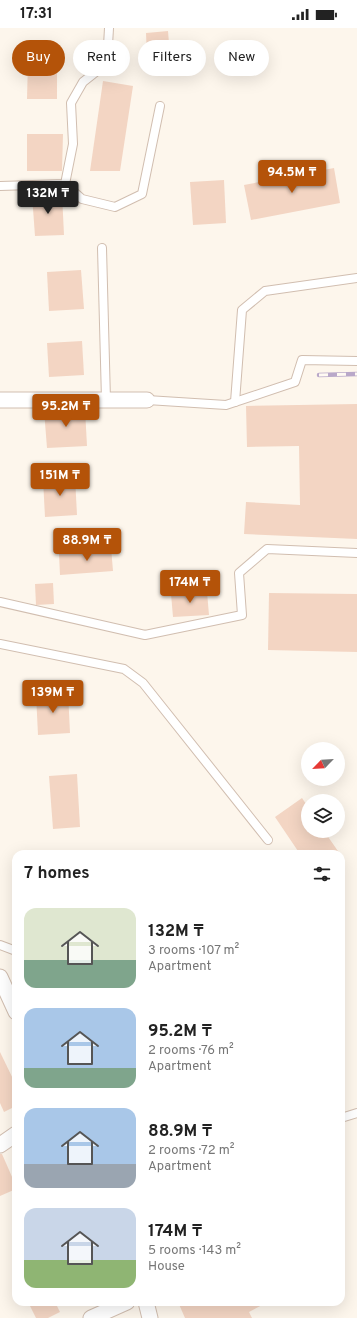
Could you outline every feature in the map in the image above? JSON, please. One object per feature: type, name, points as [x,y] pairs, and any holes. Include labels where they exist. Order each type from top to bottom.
[{"type":"street","points":[[0,400],[147,400]]},
{"type":"street","points":[[0,977],[12,1003]]},
{"type":"street","points":[[0,1145],[12,1137]]},
{"type":"street","points":[[91,1318],[118,1306]]},
{"type":"street","points":[[147,1306],[150,1318]]},
{"type":"lane","points":[[65,184],[74,144],[71,103],[83,82],[107,63],[109,28]]},
{"type":"lane","points":[[0,186],[65,184],[82,199],[115,207],[142,194],[160,106]]},
{"type":"lane","points":[[102,248],[106,400]]},
{"type":"lane","points":[[235,402],[242,310],[265,291],[357,278]]},
{"type":"lane","points":[[147,400],[226,404],[295,382],[302,360],[357,361]]},
{"type":"lane","points":[[0,602],[145,636],[242,615],[239,573],[267,549],[357,553]]},
{"type":"lane","points":[[0,644],[124,669],[143,683],[268,840]]},
{"type":"lane","points":[[0,945],[12,950]]},
{"type":"lane","points":[[345,1117],[357,1113]]},
{"type":"building","points":[[168,31],[169,40],[146,40],[146,33]]},
{"type":"building","points":[[28,76],[57,76],[57,99],[27,99]]},
{"type":"building","points":[[103,81],[133,86],[120,171],[90,171]]},
{"type":"building","points":[[27,134],[63,134],[62,171],[27,171]]},
{"type":"building","points":[[334,168],[340,203],[251,220],[244,185]]},
{"type":"building","points":[[224,180],[226,223],[193,225],[190,182]]},
{"type":"building","points":[[62,194],[64,235],[35,236],[32,195]]},
{"type":"building","points":[[81,270],[84,309],[49,311],[47,272]]},
{"type":"building","points":[[82,341],[84,375],[49,377],[47,343]]},
{"type":"building","points":[[357,404],[357,539],[244,534],[246,502],[300,505],[299,446],[247,447],[246,406]]},
{"type":"building","points":[[85,409],[87,446],[47,448],[44,410]]},
{"type":"building","points":[[75,477],[77,515],[45,517],[43,479]]},
{"type":"building","points":[[111,547],[113,571],[60,575],[59,554],[90,552],[89,548]]},
{"type":"building","points":[[53,583],[54,604],[36,605],[35,584]]},
{"type":"building","points":[[207,592],[209,615],[173,617],[171,594]]},
{"type":"building","points":[[269,593],[357,594],[357,652],[268,650]]},
{"type":"building","points":[[68,692],[70,733],[38,735],[36,694]]},
{"type":"building","points":[[77,774],[80,827],[53,829],[49,776]]},
{"type":"building","points":[[301,799],[301,838],[329,838],[337,850],[297,850],[275,817]]},
{"type":"building","points":[[0,1052],[12,1077],[12,1108],[4,1112],[0,1103]]},
{"type":"building","points":[[0,1154],[2,1154],[12,1177],[12,1191],[0,1196]]},
{"type":"building","points":[[30,1306],[57,1306],[60,1312],[48,1318],[36,1318]]},
{"type":"building","points":[[180,1306],[260,1306],[249,1312],[252,1318],[185,1318]]},
{"type":"railway","points":[[319,375],[357,374]]}]
